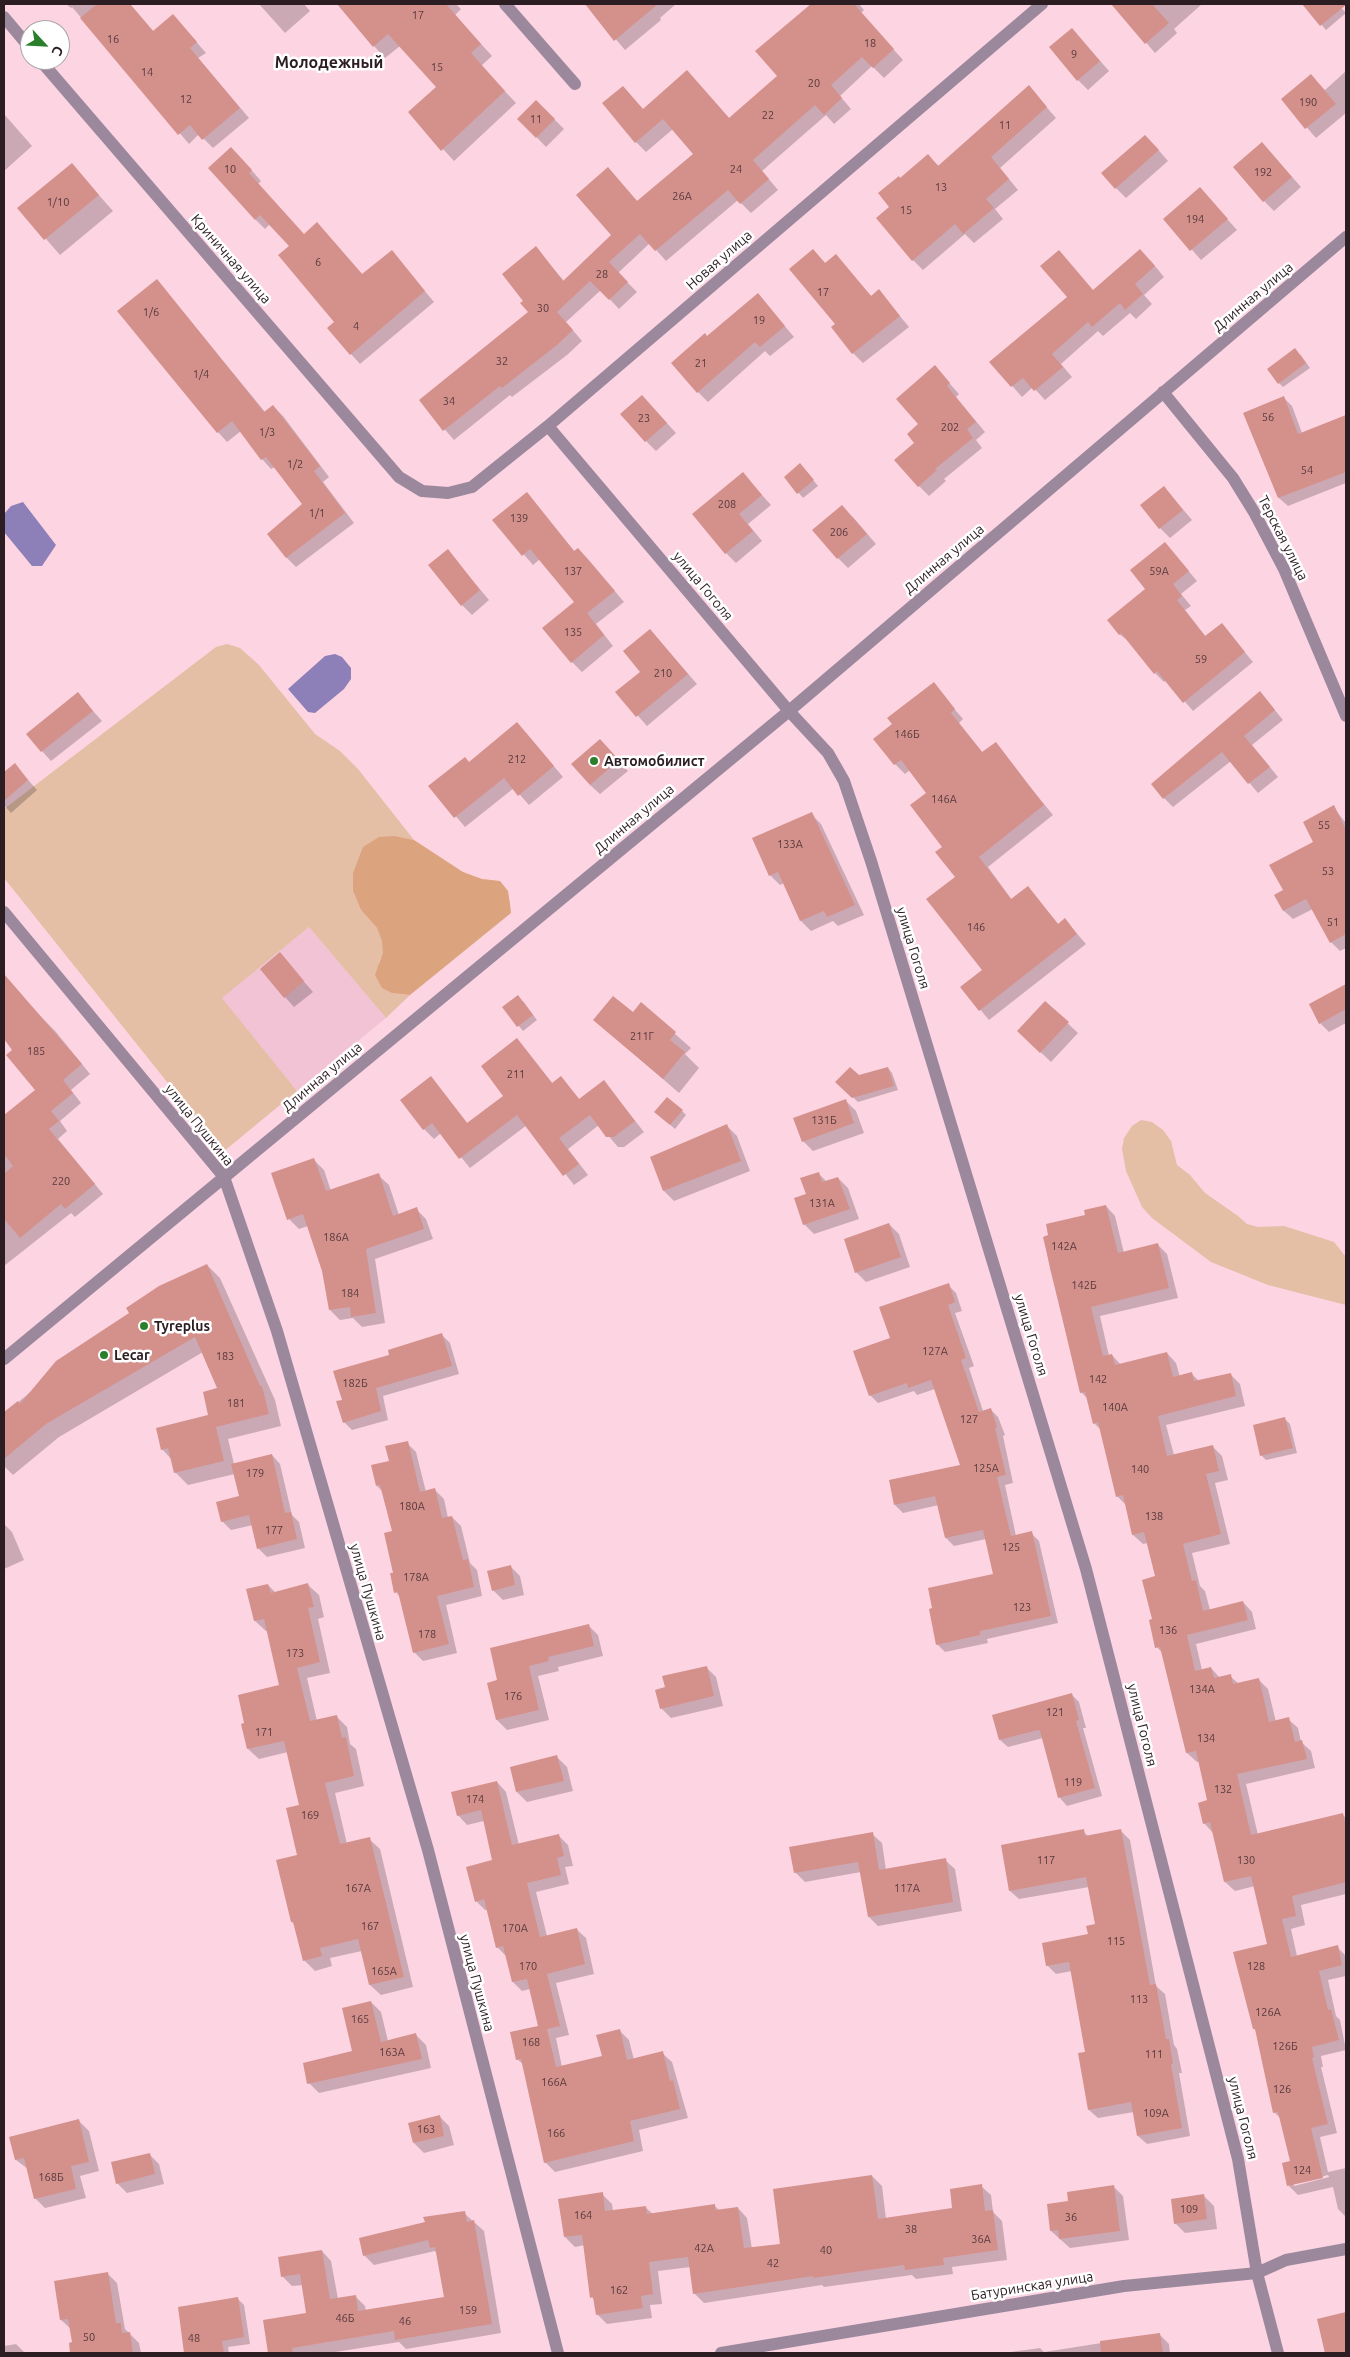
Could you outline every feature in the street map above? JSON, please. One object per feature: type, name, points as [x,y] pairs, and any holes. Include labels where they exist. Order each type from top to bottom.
[{"type":"street","points":[[505,4],[575,84]]},
{"type":"street","name":"Новая улица","points":[[399,477],[422,491],[448,493],[472,487],[548,426],[1042,4]]},
{"type":"street","points":[[4,18],[20,36]]},
{"type":"street","name":"Криничная улица","points":[[49,70],[399,477]]},
{"type":"street","name":"Длинная улица","points":[[4,1360],[790,711],[1346,237]]},
{"type":"street","name":"Терская улица","points":[[1163,392],[1233,478],[1254,512],[1284,569],[1346,716]]},
{"type":"street","name":"улица Гоголя","points":[[548,426],[790,711],[828,753],[847,790],[877,880],[1086,1568],[1238,2160],[1257,2273],[1278,2353]]},
{"type":"street","name":"улица Пушкина","points":[[4,912],[224,1177],[276,1331],[428,1850],[558,2353]]},
{"type":"street","name":"Батуринская улица","points":[[721,2353],[1124,2286],[1257,2273],[1286,2260],[1346,2249]]},
{"type":"shaded area","points":[[23,502],[56,545],[42,566],[32,566],[4,532],[4,514],[11,506]]},
{"type":"shaded area","points":[[227,644],[240,648],[259,665],[315,734],[340,751],[358,769],[414,840],[395,836],[353,891],[361,910],[377,928],[383,941],[383,952],[379,962],[392,993],[410,995],[386,1018],[309,927],[222,998],[297,1091],[223,1152],[4,878],[4,809],[216,647]]},
{"type":"shaded area","points":[[335,654],[342,657],[351,668],[351,679],[344,689],[315,713],[308,712],[288,689],[325,656]]},
{"type":"shaded area","points":[[395,836],[414,840],[463,872],[482,879],[500,881],[508,891],[511,913],[410,995],[392,993],[382,988],[375,975],[383,952],[382,941],[377,928],[361,910],[353,891],[353,873],[363,847],[379,837]]},
{"type":"shaded area","points":[[309,927],[386,1018],[297,1091],[221,998]]},
{"type":"shaded area","points":[[1141,1120],[1152,1122],[1163,1130],[1171,1141],[1177,1165],[1190,1175],[1205,1193],[1247,1224],[1258,1227],[1284,1226],[1334,1242],[1346,1257],[1346,1305],[1268,1285],[1211,1262],[1152,1218],[1142,1207],[1126,1171],[1122,1149],[1124,1138],[1132,1126]]},
{"type":"building","points":[[97,4],[130,4],[153,31],[173,14],[197,42],[190,48],[240,108],[202,140],[190,125],[178,135],[80,18]]},
{"type":"building","points":[[337,4],[446,4],[481,44],[471,53],[505,91],[441,151],[408,112],[436,87],[388,34],[373,47]]},
{"type":"building","points":[[585,4],[658,4],[614,41]]},
{"type":"building","points":[[811,4],[854,4],[894,49],[873,68],[862,57],[831,85],[842,98],[824,115],[815,105],[753,160],[769,179],[740,204],[728,190],[655,251],[640,234],[609,262],[628,282],[609,300],[590,281],[557,312],[573,330],[502,388],[500,386],[443,431],[419,400],[528,312],[520,303],[523,301],[502,274],[536,246],[563,281],[611,235],[576,195],[608,167],[637,201],[693,154],[663,119],[635,143],[602,103],[623,86],[643,109],[687,70],[729,118],[777,76],[755,51]]},
{"type":"building","points":[[1111,4],[1152,4],[1169,23],[1145,44]]},
{"type":"building","points":[[1302,4],[1346,4],[1346,5],[1320,26]]},
{"type":"building","points":[[1072,28],[1100,61],[1077,81],[1049,47]]},
{"type":"building","points":[[1311,74],[1336,104],[1305,129],[1281,99]]},
{"type":"building","points":[[1029,85],[1047,107],[991,157],[1009,179],[986,199],[994,208],[963,234],[955,224],[912,261],[876,218],[889,207],[878,193],[899,176],[900,178],[928,154],[938,166]]},
{"type":"building","points":[[536,100],[555,119],[536,138],[517,119]]},
{"type":"building","points":[[1145,135],[1159,150],[1115,189],[1101,173]]},
{"type":"building","points":[[1262,142],[1292,177],[1263,202],[1233,167]]},
{"type":"building","points":[[231,147],[252,170],[249,173],[304,234],[317,222],[362,274],[392,250],[425,291],[350,355],[327,328],[334,322],[278,255],[289,246],[260,215],[255,220],[208,168]]},
{"type":"building","points":[[72,163],[99,195],[44,240],[17,208]]},
{"type":"building","points":[[1200,187],[1228,219],[1190,251],[1163,219]]},
{"type":"building","points":[[813,249],[825,263],[836,254],[871,296],[879,289],[900,316],[852,354],[831,327],[835,324],[789,269]]},
{"type":"building","points":[[1140,249],[1155,266],[1135,284],[1143,294],[1125,310],[1120,303],[1092,327],[1088,322],[1052,354],[1063,367],[1034,391],[1023,378],[1011,387],[989,362],[1067,297],[1040,266],[1059,250],[1093,290]]},
{"type":"building","points":[[157,279],[264,412],[273,405],[320,466],[314,471],[345,513],[286,558],[267,534],[302,504],[266,457],[261,460],[232,421],[217,433],[117,311]]},
{"type":"building","points":[[758,293],[785,326],[760,347],[755,342],[697,393],[671,363],[705,333],[707,336]]},
{"type":"building","points":[[1295,348],[1306,363],[1278,384],[1267,369]]},
{"type":"building","points":[[935,365],[950,383],[947,386],[976,422],[967,429],[973,438],[935,469],[937,470],[918,487],[894,460],[914,443],[907,434],[918,424],[896,399]]},
{"type":"building","points":[[642,395],[667,423],[645,442],[620,414]]},
{"type":"building","points":[[1284,396],[1298,434],[1346,415],[1346,472],[1278,498],[1243,413]]},
{"type":"building","points":[[800,463],[814,480],[797,494],[784,477]]},
{"type":"building","points":[[743,472],[762,495],[739,514],[753,531],[725,554],[692,514]]},
{"type":"building","points":[[1164,486],[1183,510],[1159,529],[1140,505]]},
{"type":"building","points":[[527,492],[574,551],[578,548],[615,591],[587,613],[604,635],[571,663],[542,628],[574,602],[530,549],[522,556],[492,520]]},
{"type":"building","points":[[842,505],[867,534],[837,559],[812,530]]},
{"type":"building","points":[[1165,542],[1189,571],[1173,584],[1182,596],[1177,600],[1205,636],[1222,623],[1245,652],[1183,703],[1157,671],[1154,674],[1121,633],[1119,635],[1107,620],[1145,589],[1130,570]]},
{"type":"building","points":[[448,549],[480,590],[461,606],[428,565]]},
{"type":"building","points":[[650,629],[688,674],[636,717],[615,692],[640,672],[623,651]]},
{"type":"building","points":[[934,682],[955,709],[951,713],[982,752],[996,742],[1044,805],[979,857],[1011,899],[1028,886],[1058,924],[1065,918],[1077,934],[979,1011],[960,987],[982,970],[926,899],[955,877],[935,852],[942,847],[910,805],[926,793],[901,760],[894,765],[873,739],[892,724],[887,718]]},
{"type":"building","points":[[1260,691],[1275,710],[1244,736],[1270,767],[1248,784],[1222,752],[1163,799],[1151,784]]},
{"type":"building","points":[[78,692],[93,711],[41,752],[26,734]]},
{"type":"building","points":[[517,722],[554,766],[518,796],[504,778],[454,818],[428,786],[465,757],[469,762]]},
{"type":"building","points":[[600,739],[619,760],[590,785],[571,764]]},
{"type":"building","points":[[15,763],[28,780],[4,801],[4,772]]},
{"type":"building","points":[[1334,805],[1346,830],[1346,934],[1330,943],[1306,899],[1283,911],[1274,895],[1283,890],[1269,865],[1313,842],[1303,822]]},
{"type":"building","points":[[812,812],[855,905],[827,917],[824,911],[800,921],[778,872],[769,876],[752,838]]},
{"type":"building","points":[[280,952],[304,981],[284,998],[260,969]]},
{"type":"building","points":[[4,974],[82,1064],[63,1080],[73,1093],[51,1111],[59,1121],[49,1129],[95,1184],[65,1209],[61,1204],[20,1238],[4,1219],[4,1174],[13,1166],[4,1154],[4,1115],[35,1090],[6,1055],[12,1050],[4,1039]]},
{"type":"building","points":[[1346,984],[1346,1009],[1319,1024],[1309,1004]]},
{"type":"building","points":[[518,995],[533,1015],[517,1027],[502,1007]]},
{"type":"building","points":[[613,996],[633,1012],[641,1002],[676,1032],[670,1040],[685,1052],[663,1079],[593,1020]]},
{"type":"building","points":[[1045,1001],[1069,1022],[1040,1053],[1017,1031]]},
{"type":"building","points":[[517,1038],[552,1083],[561,1076],[579,1099],[604,1080],[635,1121],[614,1137],[606,1137],[590,1115],[559,1138],[579,1164],[563,1176],[517,1115],[459,1159],[432,1123],[423,1130],[400,1100],[431,1076],[467,1123],[503,1096],[481,1066]]},
{"type":"building","points":[[850,1067],[859,1075],[888,1067],[894,1086],[852,1098],[835,1082]]},
{"type":"building","points":[[667,1097],[683,1110],[670,1125],[654,1112]]},
{"type":"building","points":[[846,1099],[854,1123],[802,1142],[793,1118]]},
{"type":"building","points":[[727,1124],[741,1161],[663,1191],[650,1157]]},
{"type":"building","points":[[314,1158],[326,1191],[379,1173],[393,1216],[417,1207],[424,1229],[366,1249],[376,1313],[351,1317],[350,1307],[329,1310],[322,1271],[303,1214],[287,1220],[271,1173]]},
{"type":"building","points":[[819,1172],[822,1182],[838,1177],[850,1209],[803,1225],[794,1198],[806,1194],[800,1178]]},
{"type":"building","points":[[1106,1205],[1118,1253],[1158,1243],[1169,1288],[1091,1307],[1103,1356],[1112,1354],[1115,1365],[1167,1352],[1173,1377],[1192,1372],[1194,1381],[1231,1373],[1236,1396],[1158,1416],[1167,1456],[1213,1445],[1219,1471],[1206,1474],[1221,1534],[1183,1544],[1192,1581],[1196,1580],[1203,1611],[1243,1601],[1248,1620],[1187,1635],[1195,1671],[1211,1667],[1214,1678],[1231,1674],[1233,1684],[1259,1678],[1269,1722],[1289,1717],[1295,1742],[1302,1740],[1307,1759],[1237,1774],[1251,1835],[1343,1813],[1346,1827],[1346,1882],[1292,1896],[1296,1916],[1282,1919],[1291,1957],[1338,1945],[1342,1965],[1319,1971],[1328,2010],[1331,2009],[1339,2040],[1312,2047],[1314,2057],[1312,2058],[1328,2124],[1311,2128],[1323,2178],[1287,2186],[1282,2163],[1290,2161],[1278,2112],[1273,2113],[1255,2029],[1253,2029],[1233,1952],[1267,1944],[1251,1876],[1224,1882],[1210,1822],[1203,1824],[1198,1803],[1207,1800],[1196,1751],[1186,1753],[1160,1647],[1155,1648],[1149,1620],[1152,1619],[1142,1580],[1155,1576],[1144,1532],[1132,1535],[1123,1495],[1116,1497],[1098,1422],[1093,1424],[1085,1392],[1080,1393],[1043,1237],[1048,1235],[1046,1224],[1085,1215],[1084,1210]]},
{"type":"building","points":[[889,1223],[901,1257],[855,1273],[844,1239]]},
{"type":"building","points":[[207,1264],[260,1386],[262,1386],[269,1414],[216,1427],[224,1461],[174,1473],[168,1448],[161,1450],[156,1428],[208,1415],[203,1392],[217,1388],[195,1337],[46,1424],[4,1459],[4,1412],[18,1401],[20,1404],[56,1361],[129,1313],[126,1308],[159,1286]]},
{"type":"building","points":[[949,1283],[955,1302],[948,1305],[966,1358],[961,1360],[979,1412],[991,1408],[997,1427],[995,1428],[1006,1475],[997,1477],[1011,1536],[1032,1531],[1051,1616],[980,1631],[980,1635],[936,1645],[929,1609],[932,1608],[928,1588],[993,1574],[983,1530],[945,1538],[935,1496],[894,1505],[889,1480],[960,1465],[931,1380],[908,1388],[907,1383],[869,1396],[853,1351],[890,1338],[879,1307]]},
{"type":"building","points":[[442,1333],[452,1366],[376,1388],[381,1411],[343,1423],[336,1401],[342,1400],[333,1371],[389,1355],[388,1350]]},
{"type":"building","points":[[1285,1417],[1293,1448],[1260,1456],[1253,1425]]},
{"type":"building","points":[[408,1441],[420,1492],[435,1488],[442,1518],[452,1516],[463,1560],[468,1559],[474,1587],[437,1596],[449,1644],[413,1653],[398,1592],[394,1593],[390,1573],[393,1573],[384,1533],[392,1531],[380,1485],[376,1486],[371,1465],[389,1461],[385,1446]]},
{"type":"building","points":[[272,1454],[285,1513],[291,1512],[297,1539],[257,1549],[249,1515],[221,1522],[216,1502],[239,1496],[231,1464]]},
{"type":"building","points":[[511,1565],[515,1585],[492,1591],[487,1571]]},
{"type":"building","points":[[308,1583],[314,1607],[308,1608],[320,1662],[297,1668],[310,1721],[337,1715],[342,1738],[346,1737],[354,1776],[325,1783],[340,1844],[370,1837],[404,1977],[369,1985],[358,1939],[320,1948],[322,1956],[303,1961],[293,1922],[291,1922],[276,1860],[297,1855],[286,1808],[299,1805],[284,1741],[247,1749],[241,1724],[244,1723],[238,1695],[279,1685],[264,1619],[254,1621],[246,1589],[268,1584],[271,1593]]},
{"type":"building","points":[[589,1624],[594,1646],[548,1657],[549,1661],[529,1666],[539,1710],[496,1720],[487,1683],[497,1680],[490,1648]]},
{"type":"building","points":[[707,1666],[714,1696],[660,1709],[655,1690],[665,1687],[662,1676]]},
{"type":"building","points":[[1072,1693],[1079,1720],[1076,1721],[1095,1788],[1058,1798],[1040,1731],[999,1740],[992,1715]]},
{"type":"building","points":[[557,1755],[564,1781],[516,1792],[510,1767]]},
{"type":"building","points":[[497,1781],[512,1845],[559,1834],[564,1856],[557,1858],[561,1875],[527,1883],[540,1937],[577,1928],[585,1964],[547,1974],[560,2026],[547,2029],[556,2067],[602,2056],[596,2035],[620,2029],[627,2060],[663,2051],[670,2081],[673,2080],[680,2109],[630,2121],[634,2141],[544,2163],[521,2059],[516,2060],[510,2032],[538,2026],[527,1979],[512,1982],[503,1946],[496,1948],[484,1899],[475,1902],[466,1867],[492,1860],[481,1810],[457,1816],[451,1792]]},
{"type":"building","points":[[1084,1829],[1085,1836],[1121,1829],[1150,1985],[1156,1984],[1166,2039],[1169,2039],[1173,2064],[1171,2064],[1182,2128],[1137,2136],[1131,2102],[1088,2110],[1078,2053],[1085,2052],[1069,1962],[1046,1966],[1042,1943],[1088,1934],[1086,1926],[1095,1924],[1086,1877],[1009,1891],[1001,1845]]},
{"type":"building","points":[[873,1832],[879,1870],[946,1858],[953,1902],[868,1917],[858,1862],[794,1873],[789,1847]]},
{"type":"building","points":[[371,2001],[381,2042],[416,2033],[422,2059],[307,2084],[303,2063],[352,2051],[342,2008]]},
{"type":"building","points":[[440,2115],[444,2136],[413,2143],[408,2123]]},
{"type":"building","points":[[79,2119],[89,2162],[71,2166],[76,2189],[34,2199],[24,2158],[15,2160],[9,2137]]},
{"type":"building","points":[[150,2153],[155,2174],[116,2184],[111,2162]]},
{"type":"building","points":[[872,2175],[878,2219],[952,2208],[950,2189],[982,2184],[985,2211],[993,2210],[998,2250],[943,2258],[944,2265],[905,2270],[904,2265],[693,2294],[688,2257],[649,2262],[653,2294],[641,2296],[643,2308],[596,2315],[593,2297],[590,2298],[582,2235],[564,2237],[558,2199],[603,2192],[605,2211],[646,2206],[647,2214],[715,2204],[715,2210],[738,2207],[744,2248],[780,2244],[773,2189]]},
{"type":"building","points":[[1114,2185],[1120,2231],[1059,2239],[1058,2230],[1050,2231],[1047,2204],[1068,2201],[1067,2192]]},
{"type":"building","points":[[1204,2194],[1207,2219],[1174,2224],[1171,2199]]},
{"type":"building","points":[[465,2211],[467,2222],[474,2220],[492,2324],[395,2340],[394,2331],[292,2348],[293,2353],[268,2353],[263,2320],[306,2313],[300,2274],[281,2277],[278,2257],[322,2250],[330,2299],[356,2295],[358,2311],[444,2297],[435,2247],[430,2248],[428,2240],[363,2256],[359,2238],[425,2222],[423,2217]]},
{"type":"building","points":[[108,2272],[116,2323],[121,2323],[122,2333],[130,2332],[133,2353],[70,2353],[69,2343],[72,2342],[68,2319],[60,2320],[54,2281]]},
{"type":"building","points":[[238,2297],[244,2337],[222,2341],[224,2353],[184,2353],[178,2307]]},
{"type":"building","points":[[1346,2312],[1346,2353],[1325,2353],[1317,2319]]},
{"type":"building","points":[[1160,2333],[1163,2353],[1101,2353],[1100,2341]]},
{"type":"place","name":"Автомобилист","points":[[594,761]]},
{"type":"place","name":"Tyreplus","points":[[144,1326]]},
{"type":"place","name":"Lecar","points":[[104,1355]]},
{"type":"district","name":"Молодежный","points":[[329,63]]}]
